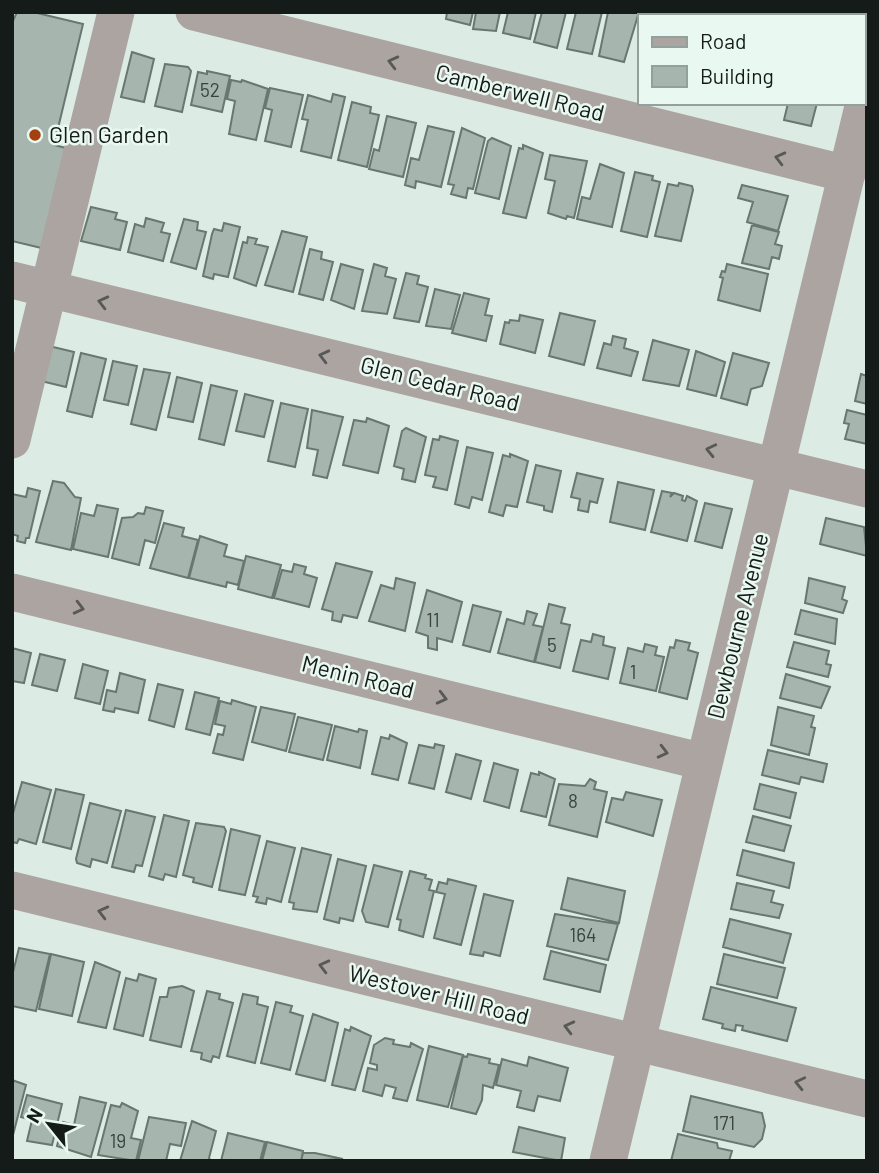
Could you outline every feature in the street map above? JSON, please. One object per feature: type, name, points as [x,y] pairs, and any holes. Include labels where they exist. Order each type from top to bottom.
[{"type":"street","points":[[12,440],[116,12]]},
{"type":"street","name":"Camberwell Road","points":[[194,12],[847,174]]},
{"type":"street","name":"Dewbourne Avenue","points":[[607,1161],[778,467],[863,105]]},
{"type":"street","name":"Glen Cedar Road","points":[[12,279],[867,489]]},
{"type":"street","name":"Menin Road","points":[[12,592],[705,762]]},
{"type":"street","name":"Westover Hill Road","points":[[12,890],[867,1099]]},
{"type":"building","name":"Glen Garden","points":[[17,12],[33,12],[83,24],[54,145],[78,151],[54,251],[12,241],[12,23]]},
{"type":"building","points":[[447,12],[473,12],[470,25],[446,19]]},
{"type":"building","points":[[476,12],[500,12],[496,31],[473,29]]},
{"type":"building","points":[[508,12],[536,12],[530,39],[503,33]]},
{"type":"building","points":[[542,12],[566,12],[557,48],[534,42]]},
{"type":"building","points":[[576,12],[602,12],[592,54],[567,49]]},
{"type":"building","points":[[608,12],[639,12],[624,62],[599,56]]},
{"type":"building","points":[[791,12],[839,12],[838,14]]},
{"type":"building","points":[[132,52],[154,59],[144,102],[121,97]]},
{"type":"building","points":[[165,64],[188,67],[191,71],[182,112],[155,106]]},
{"type":"building","points":[[207,71],[230,76],[222,112],[191,105],[198,72],[207,74]]},
{"type":"building","points":[[231,80],[242,80],[268,89],[256,140],[229,134],[235,101],[227,99]]},
{"type":"building","points":[[270,88],[303,95],[291,147],[265,141],[272,110],[265,108]]},
{"type":"building","points":[[333,94],[345,97],[331,158],[301,151],[308,120],[302,119],[308,95],[331,102]]},
{"type":"building","points":[[352,102],[371,107],[370,113],[379,115],[367,167],[338,160]]},
{"type":"building","points":[[788,105],[816,105],[811,126],[784,120]]},
{"type":"building","points":[[387,116],[416,123],[403,177],[369,169],[374,149],[379,151]]},
{"type":"building","points":[[428,126],[454,132],[441,187],[416,181],[415,188],[405,185],[411,158],[419,160]]},
{"type":"building","points":[[462,128],[485,138],[473,189],[468,188],[466,198],[451,194],[454,185],[448,184]]},
{"type":"building","points":[[492,138],[511,146],[499,199],[475,193],[488,141]]},
{"type":"building","points":[[523,145],[543,153],[526,218],[503,213],[519,148],[523,149]]},
{"type":"building","points":[[550,155],[587,161],[574,218],[567,216],[566,219],[548,213],[555,181],[545,179]]},
{"type":"building","points":[[600,164],[624,173],[612,227],[577,219],[582,197],[590,199]]},
{"type":"building","points":[[635,172],[653,176],[652,180],[660,182],[647,237],[621,231]]},
{"type":"building","points":[[679,183],[692,186],[693,190],[681,241],[655,236],[668,184],[678,186]]},
{"type":"building","points":[[742,185],[788,196],[778,231],[747,222],[753,202],[738,198]]},
{"type":"building","points":[[91,207],[117,213],[115,219],[127,222],[120,250],[81,241]]},
{"type":"building","points":[[146,218],[164,223],[161,232],[170,234],[163,261],[128,252],[135,224],[144,227]]},
{"type":"building","points":[[184,219],[198,222],[197,230],[206,232],[196,269],[171,262]]},
{"type":"building","points":[[224,223],[240,227],[228,277],[214,274],[213,279],[203,276],[212,234],[214,229],[222,231]]},
{"type":"building","points":[[752,225],[779,232],[775,244],[782,246],[779,259],[772,257],[769,269],[742,263]]},
{"type":"building","points":[[282,231],[307,237],[293,292],[265,285]]},
{"type":"building","points":[[248,237],[257,239],[255,244],[268,247],[256,286],[234,278],[243,242],[247,243]]},
{"type":"building","points":[[310,249],[322,252],[321,259],[333,262],[323,300],[299,294]]},
{"type":"building","points":[[341,264],[363,270],[354,309],[331,300]]},
{"type":"building","points":[[374,264],[387,268],[385,276],[396,279],[387,314],[362,311]]},
{"type":"building","points":[[727,264],[768,274],[760,311],[718,300],[723,278],[720,277]]},
{"type":"building","points":[[406,273],[419,276],[417,284],[428,287],[419,322],[394,318]]},
{"type":"building","points":[[435,289],[460,295],[451,329],[426,326]]},
{"type":"building","points":[[464,293],[489,299],[485,315],[492,316],[486,341],[452,333]]},
{"type":"building","points":[[560,313],[595,321],[584,365],[549,356]]},
{"type":"building","points":[[520,315],[543,320],[535,353],[500,344],[505,322],[519,321]]},
{"type":"building","points":[[613,336],[626,339],[624,348],[638,352],[631,376],[597,368],[604,343],[611,345]]},
{"type":"building","points":[[653,340],[689,350],[679,386],[643,380]]},
{"type":"building","points":[[49,346],[74,352],[66,387],[41,381]]},
{"type":"building","points":[[696,351],[725,362],[716,396],[687,389]]},
{"type":"building","points":[[81,353],[106,359],[92,417],[67,411]]},
{"type":"building","points":[[733,353],[769,363],[762,386],[751,389],[747,405],[721,398]]},
{"type":"building","points":[[113,361],[137,366],[128,405],[104,400]]},
{"type":"building","points":[[144,369],[170,373],[156,430],[131,424]]},
{"type":"building","points":[[861,374],[867,376],[867,404],[855,401]]},
{"type":"building","points":[[177,377],[202,383],[193,422],[168,417]]},
{"type":"building","points":[[211,385],[237,391],[224,445],[199,439]]},
{"type":"building","points":[[245,394],[273,401],[264,437],[236,431]]},
{"type":"building","points":[[281,403],[308,409],[295,467],[268,461]]},
{"type":"building","points":[[312,410],[343,417],[327,478],[313,475],[318,450],[307,448]]},
{"type":"building","points":[[847,410],[867,415],[867,444],[845,439],[849,424],[844,423]]},
{"type":"building","points":[[367,418],[389,426],[378,473],[343,465],[354,420],[366,422]]},
{"type":"building","points":[[406,428],[426,437],[415,482],[402,479],[404,469],[394,466],[402,431]]},
{"type":"building","points":[[440,436],[458,441],[447,490],[433,487],[436,477],[425,475],[433,439],[439,440]]},
{"type":"building","points":[[467,447],[493,453],[482,500],[472,497],[469,508],[455,504]]},
{"type":"building","points":[[510,454],[528,461],[517,507],[506,505],[503,516],[489,512],[503,455],[510,457]]},
{"type":"building","points":[[536,465],[561,471],[552,512],[544,510],[544,506],[527,502]]},
{"type":"building","points":[[577,473],[603,479],[597,503],[590,501],[588,512],[578,510],[580,499],[571,497]]},
{"type":"building","points":[[53,481],[64,483],[75,497],[81,498],[71,550],[36,542]]},
{"type":"building","points":[[618,482],[654,490],[645,530],[610,522]]},
{"type":"building","points":[[28,488],[40,491],[29,538],[26,538],[25,543],[17,541],[18,536],[12,534],[12,494],[26,497]]},
{"type":"building","points":[[662,491],[672,493],[670,497],[674,493],[683,496],[682,500],[685,501],[687,496],[697,501],[687,541],[651,532]]},
{"type":"building","points":[[705,503],[732,509],[722,548],[695,541]]},
{"type":"building","points":[[97,505],[118,509],[108,557],[73,549],[81,513],[94,516]]},
{"type":"building","points":[[146,507],[163,511],[155,543],[145,540],[139,565],[112,558],[122,518],[144,514]]},
{"type":"building","points":[[826,518],[864,527],[867,556],[820,544]]},
{"type":"building","points":[[164,523],[184,528],[182,536],[198,540],[188,578],[150,568]]},
{"type":"building","points":[[200,536],[227,545],[224,556],[244,561],[238,585],[227,582],[226,587],[189,578]]},
{"type":"building","points":[[246,556],[281,565],[272,598],[238,589]]},
{"type":"building","points":[[336,563],[372,572],[357,618],[343,615],[341,622],[332,620],[333,612],[322,609]]},
{"type":"building","points":[[294,564],[306,567],[304,574],[317,578],[309,607],[274,598],[282,570],[292,572]]},
{"type":"building","points":[[396,578],[415,583],[405,631],[369,621],[381,585],[394,589]]},
{"type":"building","points":[[809,578],[845,587],[842,599],[847,601],[843,613],[805,603]]},
{"type":"building","points":[[427,590],[462,602],[452,642],[437,638],[437,650],[428,648],[428,636],[416,632]]},
{"type":"building","points":[[549,604],[565,608],[561,623],[570,625],[560,668],[535,662]]},
{"type":"building","points":[[473,605],[501,612],[490,652],[463,645]]},
{"type":"building","points":[[801,610],[837,619],[835,644],[795,634]]},
{"type":"building","points":[[527,611],[537,614],[533,625],[543,627],[534,662],[498,653],[507,619],[524,624]]},
{"type":"building","points":[[593,634],[604,637],[603,645],[615,648],[608,679],[573,671],[581,640],[591,642]]},
{"type":"building","points":[[676,640],[690,643],[688,650],[698,653],[687,699],[659,692],[670,647],[674,648]]},
{"type":"building","points":[[794,642],[829,651],[826,664],[831,665],[828,677],[787,667]]},
{"type":"building","points":[[645,644],[657,647],[655,655],[664,657],[656,691],[620,683],[628,648],[643,652]]},
{"type":"building","points":[[12,648],[31,653],[24,683],[12,681]]},
{"type":"building","points":[[40,654],[65,660],[57,691],[32,685]]},
{"type":"building","points":[[83,664],[108,671],[100,704],[75,698]]},
{"type":"building","points":[[120,673],[145,680],[138,713],[115,708],[114,712],[103,710],[107,690],[116,692]]},
{"type":"building","points":[[786,674],[830,687],[821,708],[780,698]]},
{"type":"building","points":[[158,684],[183,690],[174,727],[149,720]]},
{"type":"building","points":[[195,692],[219,698],[210,735],[186,729]]},
{"type":"building","points":[[232,700],[256,707],[243,760],[213,753],[218,734],[223,735],[225,726],[215,724],[220,701],[231,704]]},
{"type":"building","points":[[261,707],[295,714],[286,751],[252,742]]},
{"type":"building","points":[[778,707],[814,716],[811,727],[815,728],[809,755],[771,745]]},
{"type":"building","points":[[298,717],[332,725],[323,760],[289,752]]},
{"type":"building","points":[[335,726],[358,732],[359,729],[367,731],[360,768],[327,760]]},
{"type":"building","points":[[390,735],[407,743],[398,780],[372,774],[381,737],[389,739]]},
{"type":"building","points":[[435,744],[444,746],[434,789],[409,783],[419,745],[434,748]]},
{"type":"building","points":[[768,750],[827,764],[823,782],[801,777],[799,784],[762,775]]},
{"type":"building","points":[[456,754],[481,761],[471,799],[446,792]]},
{"type":"building","points":[[494,763],[518,770],[509,808],[484,801]]},
{"type":"building","points":[[539,772],[555,779],[546,817],[521,811],[531,773],[539,775]]},
{"type":"building","points":[[590,779],[596,782],[594,789],[607,792],[597,837],[549,825],[559,784],[585,786]]},
{"type":"building","points":[[22,782],[51,790],[36,844],[19,839],[17,843],[12,842],[12,817]]},
{"type":"building","points":[[760,784],[796,793],[790,818],[754,809]]},
{"type":"building","points":[[56,789],[84,795],[71,849],[43,842]]},
{"type":"building","points":[[626,792],[662,800],[653,836],[606,822],[612,798],[623,800]]},
{"type":"building","points":[[90,803],[121,811],[107,863],[92,859],[90,867],[77,863],[76,859]]},
{"type":"building","points":[[126,810],[155,817],[142,866],[136,865],[134,872],[112,867]]},
{"type":"building","points":[[164,815],[189,821],[176,877],[165,874],[163,880],[149,876]]},
{"type":"building","points":[[753,816],[791,826],[784,851],[746,842]]},
{"type":"building","points":[[196,823],[224,827],[226,831],[212,887],[193,882],[194,878],[183,875]]},
{"type":"building","points":[[231,829],[260,836],[245,895],[219,890]]},
{"type":"building","points":[[267,841],[295,848],[281,902],[267,898],[266,904],[256,902],[258,897],[253,896]]},
{"type":"building","points":[[302,848],[331,855],[317,912],[293,909],[294,903],[289,902]]},
{"type":"building","points":[[743,850],[794,863],[789,888],[737,875]]},
{"type":"building","points":[[338,859],[366,866],[353,921],[340,918],[339,923],[324,919]]},
{"type":"building","points":[[374,865],[402,872],[388,927],[366,922],[362,911]]},
{"type":"building","points":[[410,871],[426,875],[425,878],[432,880],[429,890],[434,891],[423,937],[399,930],[401,920],[397,919]]},
{"type":"building","points":[[568,878],[625,891],[619,923],[561,909]]},
{"type":"building","points":[[448,879],[476,886],[461,945],[434,938],[445,894],[436,892],[439,882],[447,884]]},
{"type":"building","points":[[737,883],[774,891],[771,902],[783,905],[779,918],[731,909]]},
{"type":"building","points":[[484,894],[513,901],[500,956],[484,952],[483,956],[470,954]]},
{"type":"building","points":[[555,914],[618,924],[608,960],[547,946]]},
{"type":"building","points":[[730,919],[791,934],[783,963],[723,947]]},
{"type":"building","points":[[19,948],[50,954],[36,1011],[12,1006],[12,976]]},
{"type":"building","points":[[551,951],[606,965],[600,992],[544,979]]},
{"type":"building","points":[[51,954],[84,962],[72,1016],[39,1009]]},
{"type":"building","points":[[724,954],[785,968],[777,998],[717,984]]},
{"type":"building","points":[[95,962],[120,972],[106,1028],[78,1022]]},
{"type":"building","points":[[139,974],[156,979],[143,1036],[114,1029],[126,978],[137,981]]},
{"type":"building","points":[[182,986],[194,991],[181,1047],[150,1040],[160,997],[167,997],[169,988]]},
{"type":"building","points":[[711,987],[796,1008],[787,1041],[742,1030],[743,1026],[736,1025],[735,1031],[722,1028],[723,1024],[703,1019]]},
{"type":"building","points":[[207,991],[220,994],[219,999],[233,1003],[219,1058],[213,1056],[211,1062],[201,1059],[202,1053],[191,1051]]},
{"type":"building","points":[[243,994],[258,997],[257,1004],[268,1007],[255,1063],[227,1056]]},
{"type":"building","points":[[276,1002],[292,1006],[290,1012],[303,1016],[290,1070],[261,1063]]},
{"type":"building","points":[[313,1014],[338,1023],[325,1081],[296,1074]]},
{"type":"building","points":[[351,1027],[371,1036],[355,1090],[332,1085],[345,1029],[350,1031]]},
{"type":"building","points":[[385,1038],[394,1040],[393,1044],[410,1047],[411,1043],[423,1049],[407,1101],[393,1098],[396,1088],[385,1085],[382,1096],[363,1091],[368,1068],[377,1070],[377,1065],[370,1063],[374,1045]]},
{"type":"building","points":[[429,1046],[463,1055],[448,1107],[417,1100]]},
{"type":"building","points":[[468,1054],[490,1059],[489,1063],[499,1065],[493,1088],[483,1085],[482,1100],[476,1114],[451,1108],[463,1056],[467,1057]]},
{"type":"building","points":[[529,1057],[568,1068],[560,1101],[538,1096],[534,1111],[517,1107],[521,1091],[496,1085],[502,1059],[527,1066]]},
{"type":"building","points":[[12,1080],[26,1085],[13,1135],[12,1135]]},
{"type":"building","points":[[27,1095],[62,1104],[52,1145],[27,1141],[32,1120],[21,1117]]},
{"type":"building","points":[[691,1096],[762,1113],[765,1126],[762,1139],[754,1147],[683,1131]]},
{"type":"building","points":[[80,1097],[106,1103],[91,1157],[57,1146],[63,1122],[74,1125]]},
{"type":"building","points":[[122,1103],[138,1111],[131,1138],[141,1140],[136,1161],[98,1155],[111,1105],[120,1107]]},
{"type":"building","points":[[149,1117],[186,1123],[181,1146],[170,1144],[166,1161],[138,1161]]},
{"type":"building","points":[[192,1121],[216,1131],[209,1158],[211,1161],[180,1161]]},
{"type":"building","points":[[519,1127],[565,1138],[561,1161],[513,1152]]},
{"type":"building","points":[[228,1133],[265,1142],[260,1161],[221,1161]]},
{"type":"building","points":[[678,1134],[717,1143],[718,1148],[732,1151],[729,1161],[671,1161]]},
{"type":"building","points":[[267,1142],[303,1151],[301,1161],[262,1161]]},
{"type":"building","points":[[303,1153],[315,1153],[343,1159],[301,1161]]},
{"type":"place","name":"Glen Garden","points":[[35,135]]}]
